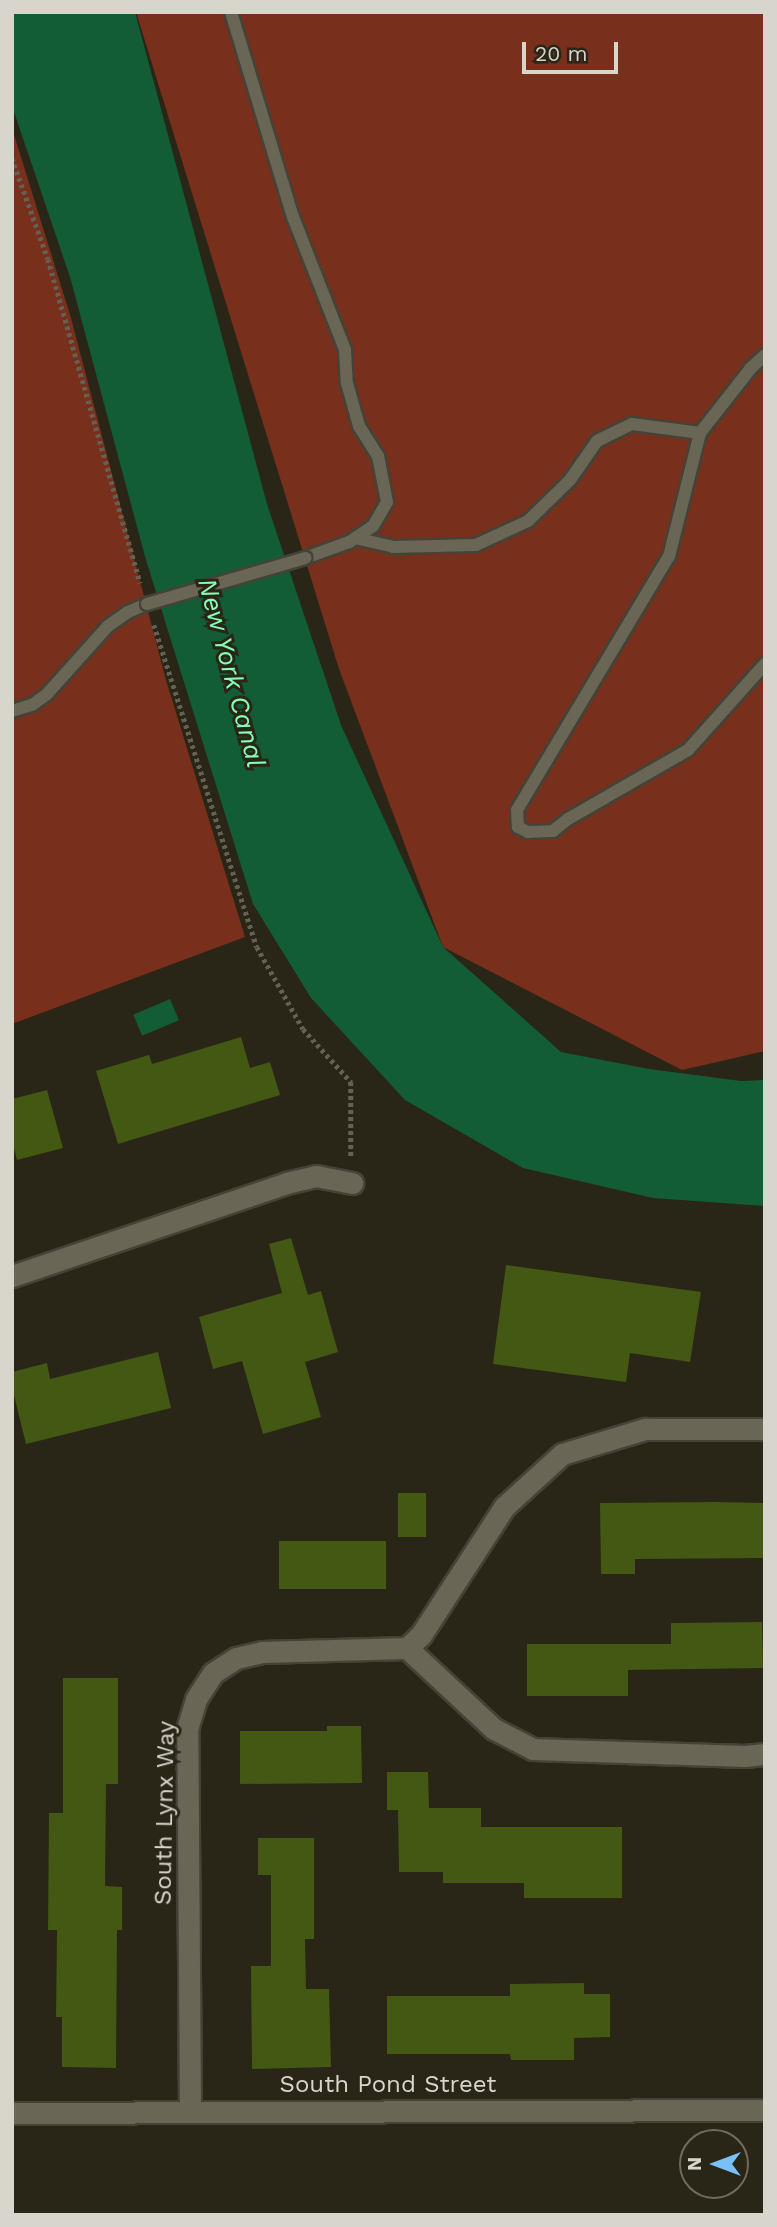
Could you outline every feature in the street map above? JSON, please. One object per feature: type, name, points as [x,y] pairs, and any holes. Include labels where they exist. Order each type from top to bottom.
[{"type":"street","points":[[12,1276],[286,1183],[316,1177],[352,1184]]},
{"type":"street","points":[[765,1429],[645,1429],[562,1454],[503,1507],[421,1635],[407,1648],[494,1730],[533,1749],[732,1756],[765,1754]]},
{"type":"street","name":"South Lynx Way","points":[[190,2112],[187,1729],[196,1699],[213,1673],[236,1658],[261,1652],[407,1648]]},
{"type":"street","name":"South Pond Street","points":[[12,2113],[765,2110]]},
{"type":"lane","points":[[12,711],[32,705],[47,695],[108,626],[146,600],[305,558],[355,538],[373,526],[387,502],[379,456],[359,426],[347,383],[345,350],[293,217],[231,12]]},
{"type":"lane","points":[[765,355],[751,368],[699,433],[669,556],[517,810],[518,827],[528,832],[554,831],[568,819],[688,750],[765,664]]},
{"type":"lane","points":[[355,538],[393,547],[476,545],[528,521],[570,480],[597,441],[632,424],[699,433]]},
{"type":"path","points":[[12,158],[48,259],[146,600]]},
{"type":"path","points":[[153,623],[257,947],[303,1028],[351,1082],[352,1184]]},
{"type":"shaded area","points":[[136,12],[765,12],[765,1051],[682,1070],[443,947],[339,669]]},
{"type":"shaded area","points":[[12,128],[71,318],[166,680],[245,937],[12,1024]]},
{"type":"water","name":"New York Canal","points":[[12,12],[135,12],[267,504],[341,725],[443,947],[561,1052],[649,1069],[741,1081],[765,1080],[765,1206],[653,1198],[523,1168],[405,1100],[311,998],[253,904],[146,560],[70,277],[12,106]]},
{"type":"water","points":[[170,999],[179,1020],[142,1036],[133,1015]]},
{"type":"building","points":[[241,1037],[250,1068],[270,1062],[280,1095],[118,1144],[96,1071],[149,1055],[152,1064]]},
{"type":"building","points":[[47,1090],[63,1148],[17,1160],[12,1141],[12,1099]]},
{"type":"building","points":[[291,1238],[308,1295],[321,1291],[338,1352],[305,1362],[321,1417],[263,1434],[242,1361],[213,1369],[199,1317],[282,1293],[269,1244]]},
{"type":"building","points":[[506,1265],[701,1292],[690,1362],[630,1353],[626,1382],[493,1364]]},
{"type":"building","points":[[158,1352],[171,1408],[26,1444],[12,1387],[12,1372],[47,1363],[50,1379]]},
{"type":"building","points":[[398,1493],[426,1493],[426,1537],[398,1537]]},
{"type":"building","points":[[600,1503],[765,1503],[765,1558],[635,1559],[635,1574],[601,1574]]},
{"type":"building","points":[[279,1541],[386,1541],[386,1589],[279,1589]]},
{"type":"building","points":[[762,1622],[763,1668],[628,1670],[628,1696],[527,1696],[527,1644],[671,1644],[671,1623]]},
{"type":"building","points":[[63,1678],[118,1678],[118,1784],[106,1784],[105,1886],[122,1887],[122,1930],[117,1930],[116,2068],[62,2067],[62,2017],[56,2017],[57,1930],[48,1930],[49,1813],[63,1813]]},
{"type":"building","points":[[327,1726],[361,1726],[362,1783],[240,1784],[240,1731],[327,1731]]},
{"type":"building","points":[[387,1772],[428,1772],[429,1808],[481,1808],[481,1827],[622,1827],[622,1898],[524,1898],[524,1883],[443,1883],[443,1872],[399,1872],[398,1810],[387,1810]]},
{"type":"building","points":[[258,1838],[314,1838],[314,1939],[305,1939],[306,1989],[329,1989],[331,2067],[252,2069],[251,1966],[271,1966],[271,1875],[258,1875]]},
{"type":"building","points":[[584,1983],[584,1994],[610,1994],[610,2037],[574,2038],[574,2060],[511,2060],[510,2054],[387,2054],[387,1996],[510,1996],[510,1984]]}]
